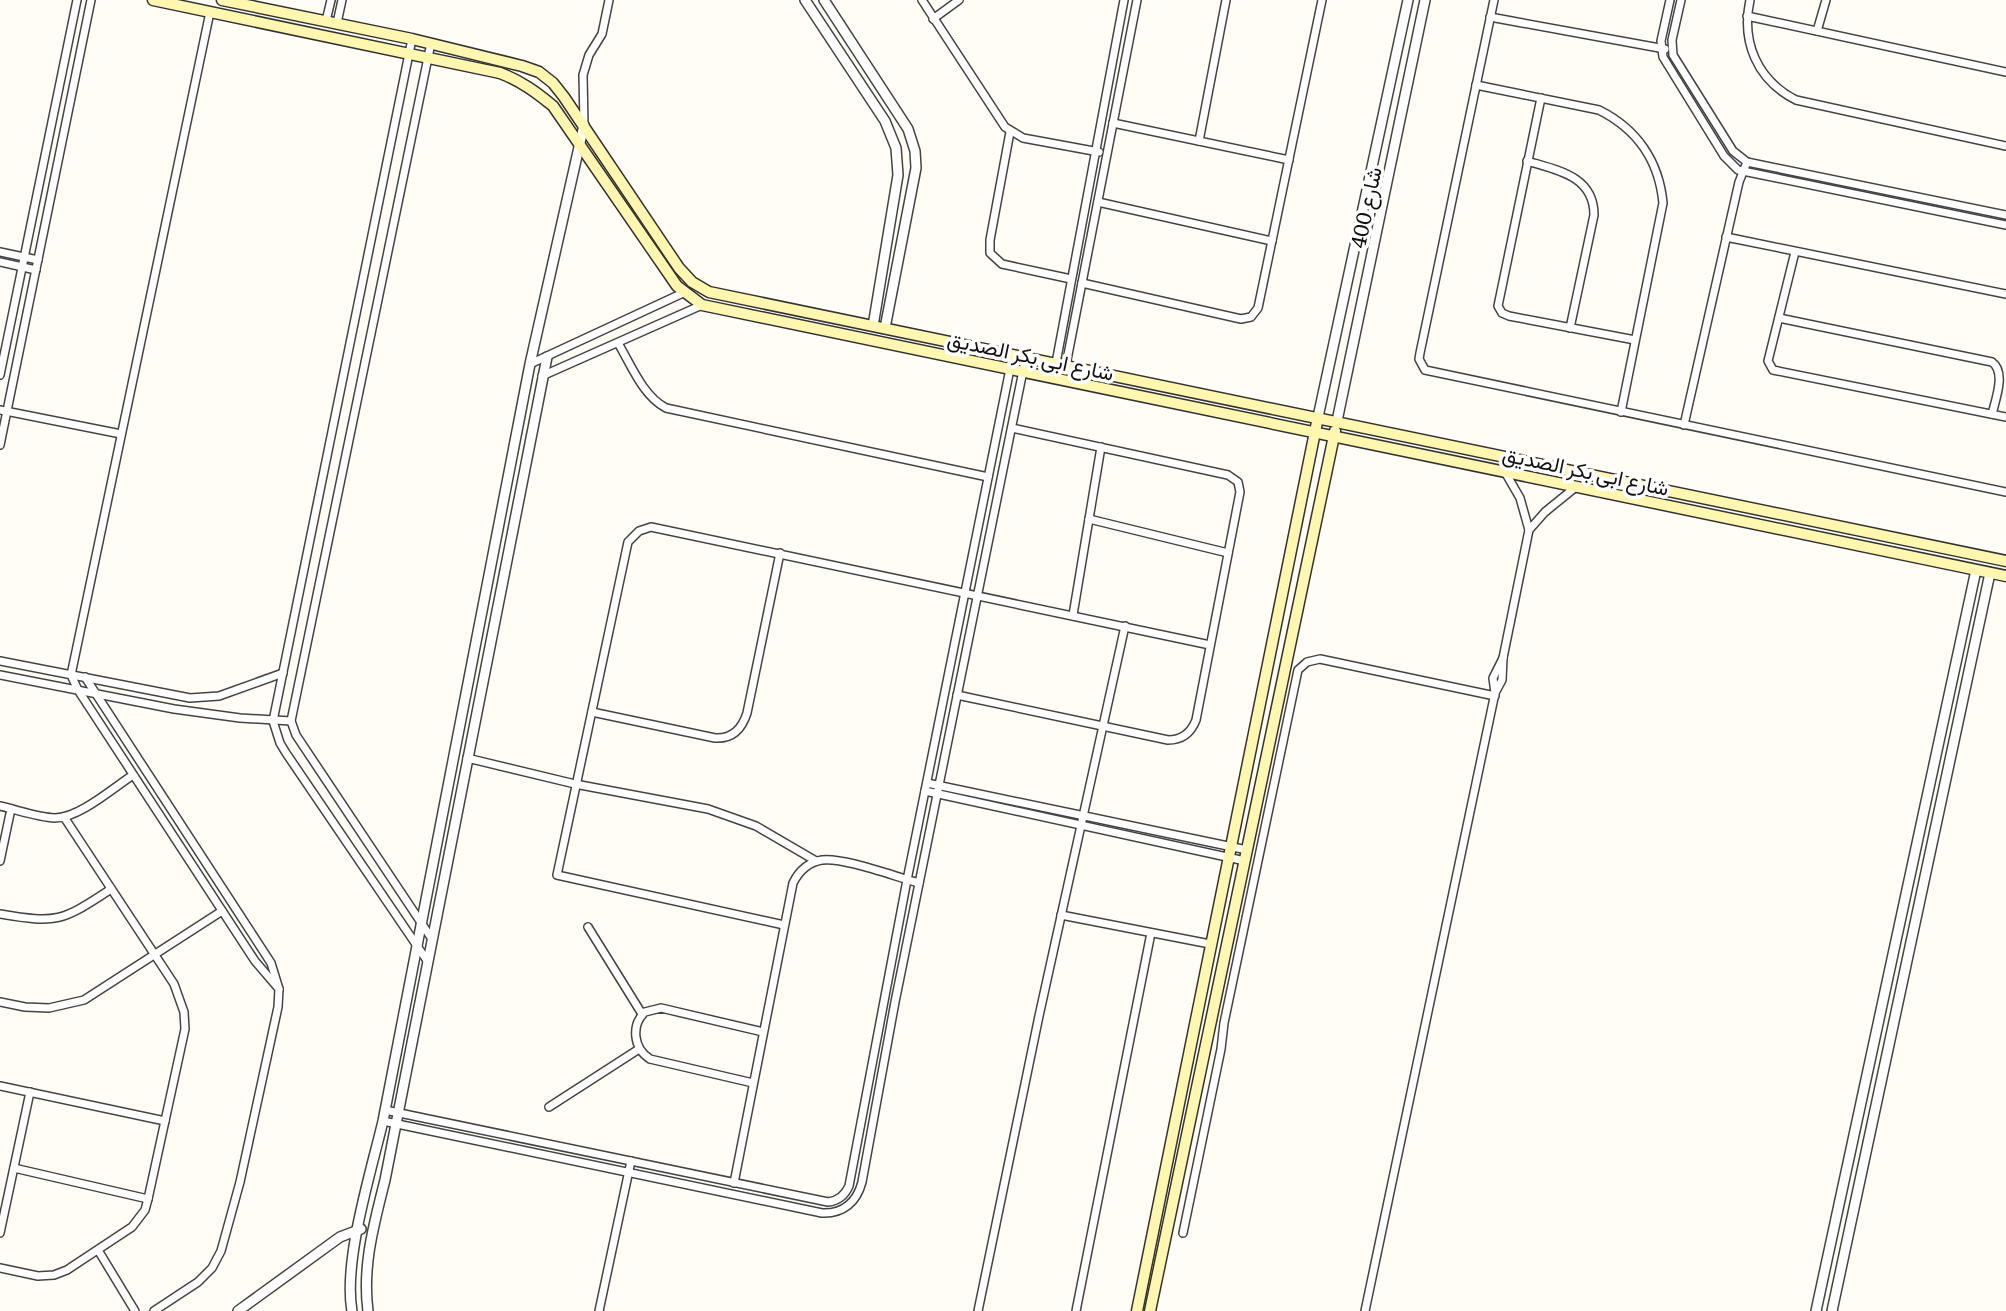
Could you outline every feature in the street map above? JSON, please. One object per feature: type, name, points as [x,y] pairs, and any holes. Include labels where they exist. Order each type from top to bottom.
[{"type":"main road","name":"شارع ابى بكر الصديق","points":[[153,0],[500,73],[533,89],[553,106],[683,293],[702,305],[2006,576]]},
{"type":"main road","name":"شارع ابى بكر الصديق","points":[[222,0],[431,43],[539,72],[553,83],[584,125],[679,268],[692,282],[709,292],[2006,561]]},
{"type":"main road","points":[[1138,1311],[1318,417]]},
{"type":"main road","points":[[1150,1311],[1337,421]]},
{"type":"main road","points":[[1808,534],[1811,520]]},
{"type":"street","points":[[0,375],[77,0]]},
{"type":"street","points":[[0,445],[3,411],[36,270],[91,0]]},
{"type":"street","points":[[331,0],[332,22]]},
{"type":"street","points":[[332,22],[341,0]]},
{"type":"street","points":[[352,1311],[351,1267],[358,1229],[383,1121],[526,384],[584,125],[583,75],[589,55],[602,34],[609,0]]},
{"type":"street","points":[[806,0],[885,121],[896,148],[898,176],[873,326]]},
{"type":"street","points":[[824,0],[908,129],[915,151],[914,177],[886,328]]},
{"type":"street","points":[[922,0],[999,121],[1010,132],[1023,138],[1107,154]]},
{"type":"street","points":[[933,19],[959,0]]},
{"type":"street","points":[[1061,364],[1071,279],[1124,0]]},
{"type":"street","points":[[1061,364],[1082,283],[1137,0]]},
{"type":"street","points":[[1199,141],[1226,0]]},
{"type":"street","points":[[1082,283],[1245,319],[1254,314],[1258,308],[1322,0]]},
{"type":"street","name":"شارع 400","points":[[1318,417],[1408,0]]},
{"type":"street","name":"شارع 400","points":[[1337,421],[1425,0]]},
{"type":"street","points":[[1494,0],[1420,353],[1421,365],[1430,373],[2006,492]]},
{"type":"street","points":[[1670,0],[1661,49],[1667,66],[1724,156],[1734,167],[1743,172],[2006,225]]},
{"type":"street","points":[[1681,0],[1672,50],[1675,60],[1733,151],[1747,162],[2006,215]]},
{"type":"street","points":[[1750,0],[1747,16],[1749,45],[1758,66],[1773,84],[1796,100],[2006,146]]},
{"type":"street","points":[[1817,31],[1826,0]]},
{"type":"street","points":[[210,12],[71,675],[78,690],[260,969],[279,989]]},
{"type":"street","points":[[1747,16],[2006,72]]},
{"type":"street","points":[[1490,17],[1672,50]]},
{"type":"street","points":[[412,39],[273,722],[286,753],[428,962]]},
{"type":"street","points":[[431,43],[290,721],[296,735],[432,939]]},
{"type":"street","points":[[1476,85],[1599,110],[1614,118],[1639,141],[1656,170],[1663,203],[1621,412]]},
{"type":"street","points":[[1541,98],[1498,306],[1502,313],[1509,316],[1635,340]]},
{"type":"street","points":[[1113,123],[1289,160]]},
{"type":"street","points":[[1010,132],[990,240],[990,253],[1002,264],[1071,279]]},
{"type":"street","points":[[1527,161],[1568,173],[1578,179],[1591,197],[1594,215],[1570,328]]},
{"type":"street","points":[[1684,425],[1726,237],[1747,162]]},
{"type":"street","points":[[1098,202],[1272,241]]},
{"type":"street","points":[[1726,237],[2006,294]]},
{"type":"street","points":[[0,251],[38,260]]},
{"type":"street","points":[[1795,252],[1768,361],[1773,370],[2006,417]]},
{"type":"street","points":[[0,262],[36,270]]},
{"type":"street","points":[[530,365],[683,293]]},
{"type":"street","points":[[526,384],[702,305]]},
{"type":"street","points":[[1779,318],[1992,362],[1997,365],[2001,374],[1992,414]]},
{"type":"street","points":[[618,343],[652,398],[671,410],[988,477]]},
{"type":"street","points":[[385,1110],[828,1202],[838,1199],[847,1190],[1013,354]]},
{"type":"street","points":[[383,1121],[822,1213],[839,1211],[849,1205],[860,1188],[1026,356]]},
{"type":"street","points":[[368,1311],[366,1271],[373,1228],[396,1124],[547,357]]},
{"type":"street","points":[[3,411],[121,434]]},
{"type":"street","points":[[957,695],[1168,740],[1187,734],[1196,720],[1240,492],[1235,479],[1228,475],[1012,428]]},
{"type":"street","points":[[1073,615],[1101,447]]},
{"type":"street","points":[[1365,1311],[1495,695],[1503,680],[1503,658],[1529,530],[1520,498],[1505,471]]},
{"type":"street","points":[[1529,530],[1545,512],[1577,486]]},
{"type":"street","points":[[1089,519],[1228,553]]},
{"type":"street","points":[[784,925],[557,875],[628,542],[633,535],[651,527],[1210,645]]},
{"type":"street","points":[[592,712],[715,738],[734,733],[743,724],[747,713],[780,553]]},
{"type":"street","points":[[1816,1311],[1976,570]]},
{"type":"street","points":[[1832,1311],[1990,573]]},
{"type":"street","points":[[978,1311],[1125,626]]},
{"type":"street","points":[[1183,1233],[1298,670],[1307,662],[1320,659],[1495,695]]},
{"type":"street","points":[[0,661],[190,698],[219,696],[284,673]]},
{"type":"street","points":[[0,675],[185,711],[273,722],[290,721]]},
{"type":"street","points":[[85,677],[271,964],[279,989],[278,1007],[243,1169],[222,1251],[212,1268],[198,1282],[154,1311]]},
{"type":"street","points":[[467,758],[575,784],[708,808],[756,826],[816,861]]},
{"type":"street","points":[[0,806],[48,817],[64,817],[134,775]]},
{"type":"street","points":[[926,787],[1246,855]]},
{"type":"street","points":[[0,861],[11,809]]},
{"type":"street","points":[[0,1268],[38,1276],[54,1275],[67,1270],[132,1227],[141,1216],[148,1199],[186,1021],[179,993],[64,817]]},
{"type":"street","points":[[734,1183],[793,883],[805,867],[816,861],[836,860],[919,883]]},
{"type":"street","points":[[0,914],[36,920],[54,919],[72,914],[111,888]]},
{"type":"street","points":[[0,1002],[37,1008],[73,1004],[95,995],[222,911]]},
{"type":"street","points":[[1061,915],[1210,944]]},
{"type":"street","points":[[588,927],[642,1014]]},
{"type":"street","points":[[1076,1311],[1151,933]]},
{"type":"street","points":[[753,1083],[645,1056],[639,1049],[637,1022],[642,1014],[661,1008],[763,1032]]},
{"type":"street","points":[[549,1107],[639,1049]]},
{"type":"street","points":[[0,1086],[165,1121]]},
{"type":"street","points":[[0,1233],[30,1092]]},
{"type":"street","points":[[418,1128],[420,1117]]},
{"type":"street","points":[[500,1146],[502,1134]]},
{"type":"street","points":[[599,1311],[631,1161]]},
{"type":"street","points":[[14,1168],[148,1199]]},
{"type":"street","points":[[238,1311],[340,1237],[358,1229],[373,1228]]},
{"type":"street","points":[[98,1250],[135,1311]]}]
